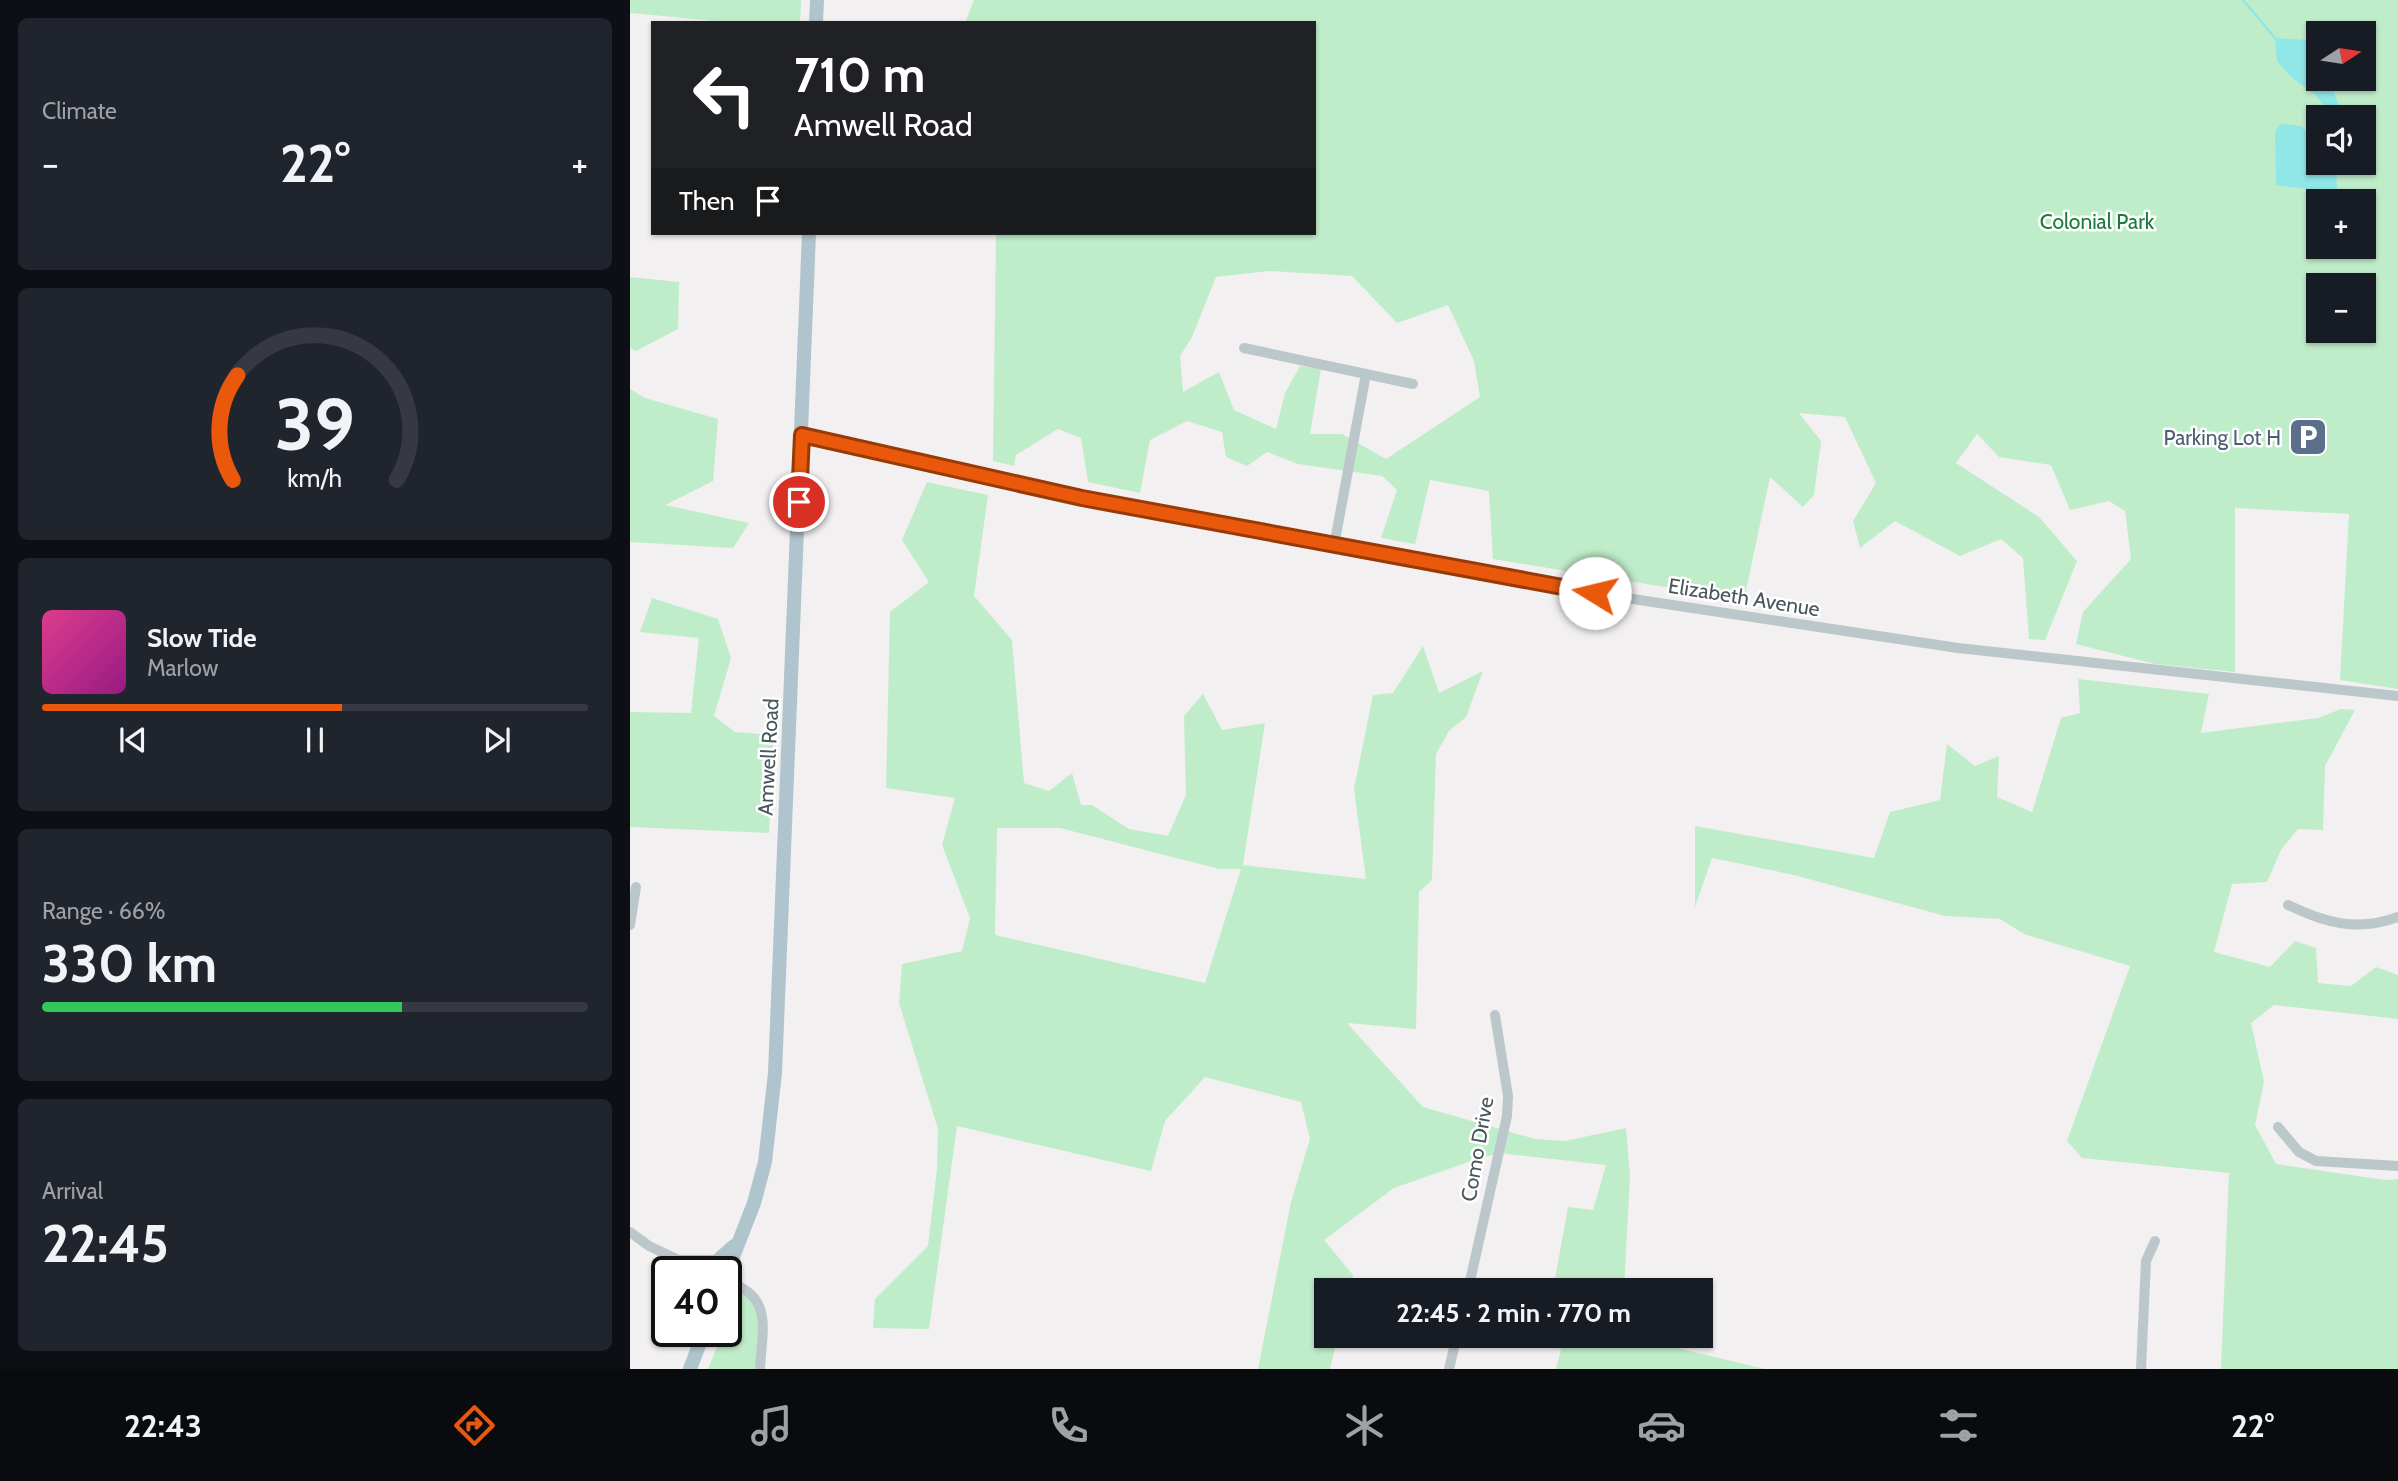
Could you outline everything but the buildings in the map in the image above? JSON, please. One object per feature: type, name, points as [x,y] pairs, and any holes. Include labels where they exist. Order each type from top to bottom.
[{"type":"main road","points":[[816,21],[817,0]]},
{"type":"main road","name":"Amwell Road","points":[[733,1256],[765,1162],[775,1073],[809,235]]},
{"type":"main road","points":[[722,1256],[740,1239]]},
{"type":"main road","points":[[690,1369],[698,1347]]},
{"type":"street","points":[[1244,348],[1413,384]]},
{"type":"street","points":[[1334,546],[1366,374]]},
{"type":"street","name":"Elizabeth Avenue","points":[[802,435],[1082,498],[1511,579],[1876,637],[2398,696]]},
{"type":"street","points":[[630,925],[636,887]]},
{"type":"street","points":[[2288,905],[2326,922],[2349,926],[2378,923],[2398,917]]},
{"type":"street","name":"Como Drive","points":[[1471,1278],[1507,1116],[1508,1096],[1495,1015]]},
{"type":"street","points":[[2278,1127],[2299,1152],[2316,1161],[2398,1166]]},
{"type":"street","points":[[630,1232],[671,1256]]},
{"type":"street","points":[[2141,1369],[2146,1261],[2155,1241]]},
{"type":"street","points":[[742,1287],[758,1301],[762,1311],[760,1369]]},
{"type":"street","points":[[1449,1369],[1454,1348]]},
{"type":"green space","points":[[630,0],[801,0],[800,21],[716,21],[630,13]]},
{"type":"green space","name":"Colonial Park","points":[[974,0],[2398,0],[2398,689],[2340,680],[2349,514],[2235,508],[2235,672],[2155,664],[2076,644],[2083,612],[2131,559],[2125,511],[2109,501],[2070,510],[2051,465],[1999,457],[1977,434],[1956,463],[2039,517],[2077,561],[2045,640],[2029,639],[2023,558],[2001,539],[1960,556],[1895,521],[1860,548],[1853,521],[1876,483],[1845,417],[1799,413],[1821,441],[1814,495],[1803,507],[1770,477],[1744,600],[1493,559],[1489,491],[1430,480],[1415,544],[1381,538],[1397,490],[1382,476],[1298,464],[1267,452],[1247,466],[1226,457],[1222,432],[1187,421],[1150,440],[1140,493],[1088,482],[1081,438],[1058,429],[1016,455],[1014,466],[993,461],[996,235],[1316,235],[1316,21],[966,21]],"holes":[[[1269,271],[1352,276],[1397,323],[1448,305],[1474,361],[1480,397],[1386,459],[1342,434],[1310,434],[1321,369],[1300,366],[1285,393],[1276,429],[1234,410],[1219,372],[1183,392],[1180,356],[1192,337],[1216,277]]]},
{"type":"green space","points":[[630,277],[679,282],[678,329],[636,351],[630,348]]},
{"type":"green space","points":[[630,389],[645,398],[718,419],[713,481],[665,505],[749,523],[733,548],[630,542]]},
{"type":"green space","points":[[927,482],[988,495],[974,596],[1012,640],[1024,783],[1049,791],[1072,773],[1081,805],[1092,805],[1129,829],[1168,836],[1186,795],[1184,716],[1203,694],[1222,730],[1265,723],[1243,865],[1366,879],[1354,789],[1373,695],[1393,693],[1423,646],[1439,693],[1483,671],[1466,717],[1449,731],[1436,754],[1432,880],[1419,892],[1416,1029],[1347,1023],[1423,1107],[1535,1139],[1565,1141],[1626,1128],[1630,1175],[1625,1278],[1555,1278],[1568,1207],[1593,1210],[1606,1165],[1499,1153],[1394,1188],[1324,1240],[1353,1275],[1352,1278],[1314,1278],[1314,1348],[1335,1348],[1330,1369],[1258,1369],[1291,1202],[1310,1139],[1301,1102],[1205,1077],[1165,1121],[1151,1171],[957,1126],[929,1329],[873,1328],[875,1299],[928,1246],[937,1169],[938,1129],[899,1003],[902,964],[962,951],[970,918],[942,845],[955,798],[886,788],[890,612],[929,582],[902,540]],"holes":[[[997,828],[1060,828],[1219,869],[1241,869],[1205,983],[995,935]]]},
{"type":"green space","points":[[652,598],[718,619],[731,658],[714,716],[735,732],[774,735],[769,833],[630,827],[630,712],[691,713],[699,638],[640,632]]},
{"type":"green space","points":[[2078,679],[2209,694],[2201,733],[2318,718],[2341,709],[2355,710],[2325,766],[2323,830],[2298,829],[2281,850],[2267,882],[2232,884],[2214,952],[2270,967],[2295,941],[2316,948],[2318,983],[2351,986],[2376,967],[2398,975],[2398,1019],[2274,1005],[2251,1023],[2264,1082],[2255,1125],[2276,1164],[2385,1180],[2398,1179],[2398,1369],[2221,1369],[2229,1173],[2082,1158],[2067,1141],[2130,966],[2024,934],[2000,919],[1945,916],[1794,875],[1712,858],[1695,907],[1695,826],[1874,858],[1890,812],[1940,800],[1947,744],[1975,766],[1999,756],[1997,797],[2032,812],[2061,718],[2080,713]]},
{"type":"green space","points":[[742,1289],[754,1298],[761,1326],[759,1369],[708,1369],[717,1347],[742,1347]]},
{"type":"green space","points":[[1557,1348],[1677,1348],[1765,1369],[1556,1369],[1561,1349]]},
{"type":"water","points":[[2275,38],[2306,40],[2306,88],[2291,77],[2277,61]]},
{"type":"water","points":[[2311,91],[2334,91],[2339,105],[2323,105]]},
{"type":"water","points":[[2279,125],[2301,126],[2306,131],[2306,175],[2336,175],[2337,189],[2276,185],[2275,132]]},
{"type":"waterway","points":[[2243,0],[2275,38]]},
{"type":"place","name":"Parking Lot H","points":[[2308,437]]},
{"type":"route","points":[[799,502],[802,435],[1082,498],[1595,593]]}]
